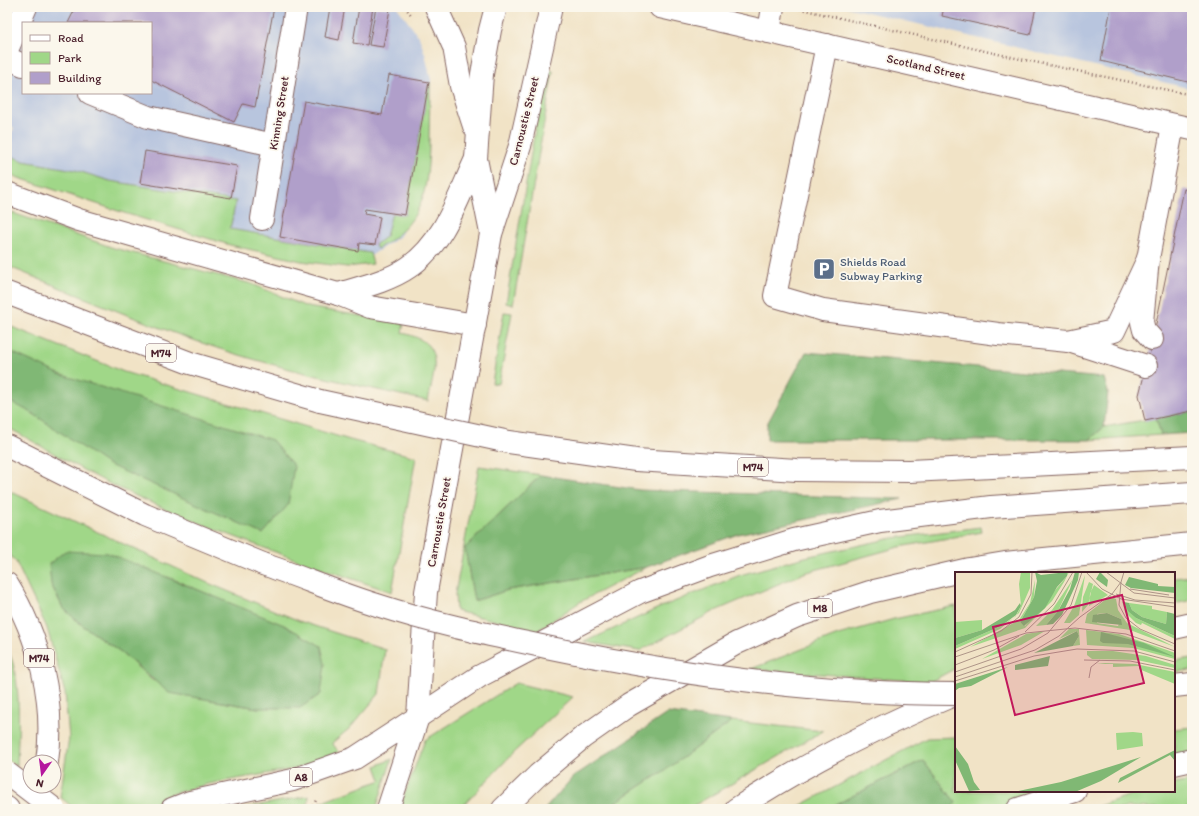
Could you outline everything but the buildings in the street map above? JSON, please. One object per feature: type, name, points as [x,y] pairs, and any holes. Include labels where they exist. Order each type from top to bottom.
[{"type":"main road","points":[[7,50],[26,7]]},
{"type":"main road","name":"Kinning Street","points":[[262,219],[296,7]]},
{"type":"main road","name":"Carnoustie Street","points":[[436,7],[454,47],[461,86],[477,134]]},
{"type":"main road","name":"Carnoustie Street","points":[[491,234],[476,159],[482,74],[496,7]]},
{"type":"main road","name":"Carnoustie Street","points":[[388,809],[418,717],[426,592],[491,234],[520,146],[551,7]]},
{"type":"main road","name":"Scotland Street","points":[[660,7],[1182,127]]},
{"type":"main road","points":[[769,32],[773,7]]},
{"type":"main road","points":[[827,45],[775,296],[822,310],[971,331],[1068,341],[1146,366]]},
{"type":"main road","points":[[7,58],[22,65]]},
{"type":"main road","points":[[92,94],[148,117],[274,145]]},
{"type":"main road","points":[[1152,339],[1144,330],[1142,322],[1148,258],[1182,127]]},
{"type":"main road","points":[[338,294],[384,280],[409,268],[431,249],[445,225],[476,159]]},
{"type":"main road","points":[[7,193],[79,220],[338,294],[370,307],[475,325]]},
{"type":"main road","points":[[1068,341],[1114,331],[1148,258]]},
{"type":"main road","name":"M74","points":[[7,293],[190,364],[320,401],[509,442],[636,460],[797,470],[910,471],[1192,457]]},
{"type":"main road","points":[[7,446],[145,515],[263,564],[377,605],[488,634],[598,658],[663,670],[762,683],[851,691],[955,694]]},
{"type":"main road","points":[[418,717],[480,676],[640,592],[710,566],[794,540],[880,521],[991,507],[1192,493]]},
{"type":"main road","name":"M8","points":[[956,572],[1013,562],[1192,544]]},
{"type":"main road","name":"M8","points":[[503,809],[538,775],[582,738],[629,705],[737,643],[797,616],[870,592],[955,572]]},
{"type":"main road","name":"M74","points":[[7,584],[19,603],[31,632],[45,678],[49,704],[50,738],[48,754]]},
{"type":"main road","points":[[1175,628],[1192,624]]},
{"type":"main road","points":[[1175,686],[1192,684]]},
{"type":"main road","points":[[736,809],[816,760],[916,711],[955,694]]},
{"type":"main road","name":"A8","points":[[172,809],[190,802],[293,780],[355,758],[418,717]]},
{"type":"main road","points":[[1175,764],[1192,760]]},
{"type":"main road","points":[[7,773],[54,809]]},
{"type":"main road","points":[[1018,809],[1071,792]]},
{"type":"main road","points":[[38,809],[43,794]]},
{"type":"path","points":[[792,7],[1020,59],[1192,95]]},
{"type":"shaded area","points":[[7,7],[397,7],[419,37],[425,54],[431,80],[428,164],[413,215],[399,237],[363,261],[229,229],[236,201],[110,181],[75,170],[23,161],[7,154],[7,141],[14,128],[7,124]]},
{"type":"shaded area","points":[[846,7],[1192,7],[1192,89]]},
{"type":"green space","points":[[545,70],[553,71],[513,305],[506,303]]},
{"type":"green space","points":[[429,82],[429,147],[424,194],[413,218],[404,229],[377,249],[375,245],[386,236],[392,213],[405,215]]},
{"type":"green space","points":[[7,154],[23,161],[75,170],[110,181],[236,201],[230,229],[370,253],[373,264],[347,267],[301,261],[230,245],[124,213],[7,174]]},
{"type":"green space","points":[[7,211],[114,248],[252,284],[307,307],[404,323],[402,333],[416,337],[425,343],[431,350],[434,358],[433,378],[428,401],[313,375],[227,351],[151,324],[7,266]]},
{"type":"green space","points":[[504,312],[512,313],[499,384],[492,383]]},
{"type":"green space","points":[[7,325],[124,372],[350,440],[416,457],[392,592],[251,543],[182,516],[100,479],[7,427]]},
{"type":"green space","points":[[7,350],[59,374],[272,440],[294,466],[288,505],[263,534],[107,464],[32,413],[7,400]]},
{"type":"green space","points":[[806,352],[1104,378],[1108,392],[1104,427],[1089,440],[767,440],[767,424]]},
{"type":"green space","points":[[1192,411],[1192,433],[1161,435],[1156,418]]},
{"type":"green space","points":[[1156,418],[1161,435],[1089,440],[1104,427]]},
{"type":"green space","points":[[479,466],[541,475],[465,548],[474,601],[508,590],[647,567],[580,602],[537,631],[456,611],[455,594]]},
{"type":"green space","points":[[541,475],[640,490],[902,499],[738,534],[647,567],[508,590],[474,601],[465,548]]},
{"type":"green space","points":[[7,490],[208,583],[302,622],[385,649],[379,694],[350,728],[332,743],[339,752],[299,768],[208,784],[171,794],[143,809],[75,809],[60,797],[60,794],[62,794],[62,784],[69,738],[65,693],[47,628],[16,562],[7,552]],"holes":[[[168,577],[231,604],[258,708],[210,700],[152,680],[121,652],[82,625],[63,608],[51,584]]]},
{"type":"green space","points":[[981,527],[982,532],[899,547],[804,573],[715,611],[639,651],[585,642],[661,607],[740,575],[805,557],[893,538]]},
{"type":"green space","points":[[65,551],[108,553],[284,625],[321,646],[325,664],[321,694],[300,708],[258,708],[169,693],[121,652],[82,625],[63,608],[51,584],[49,564]]},
{"type":"green space","points":[[1192,576],[1192,600],[1175,604],[1175,578]]},
{"type":"green space","points":[[955,606],[955,669],[930,682],[751,669],[838,635],[894,619]]},
{"type":"green space","points":[[7,648],[12,660],[17,690],[17,766],[7,760]]},
{"type":"green space","points":[[1192,658],[1192,670],[1175,672],[1175,661]]},
{"type":"green space","points":[[516,683],[573,697],[513,753],[460,809],[399,809],[425,740]]},
{"type":"green space","points":[[668,713],[732,721],[667,769],[605,809],[545,809],[573,777]]},
{"type":"green space","points":[[732,721],[823,731],[688,809],[605,809],[667,769]]},
{"type":"green space","points":[[1192,727],[1192,752],[1175,755],[1175,729]]},
{"type":"green space","points":[[955,737],[955,792],[1039,792],[1000,809],[950,809],[956,803],[923,760],[827,809],[794,809],[927,738]]},
{"type":"green space","points":[[392,759],[376,809],[320,809],[322,802],[381,780],[376,766]]},
{"type":"green space","points":[[923,760],[956,803],[950,809],[827,809]]},
{"type":"green space","points":[[1192,781],[1192,807],[1183,809],[1127,807],[1123,809],[1090,809],[1139,792],[1175,792],[1175,784]]},
{"type":"green space","points":[[309,796],[307,809],[239,809]]},
{"type":"place","name":"Shields Road Subway Parking","points":[[824,269]]}]
